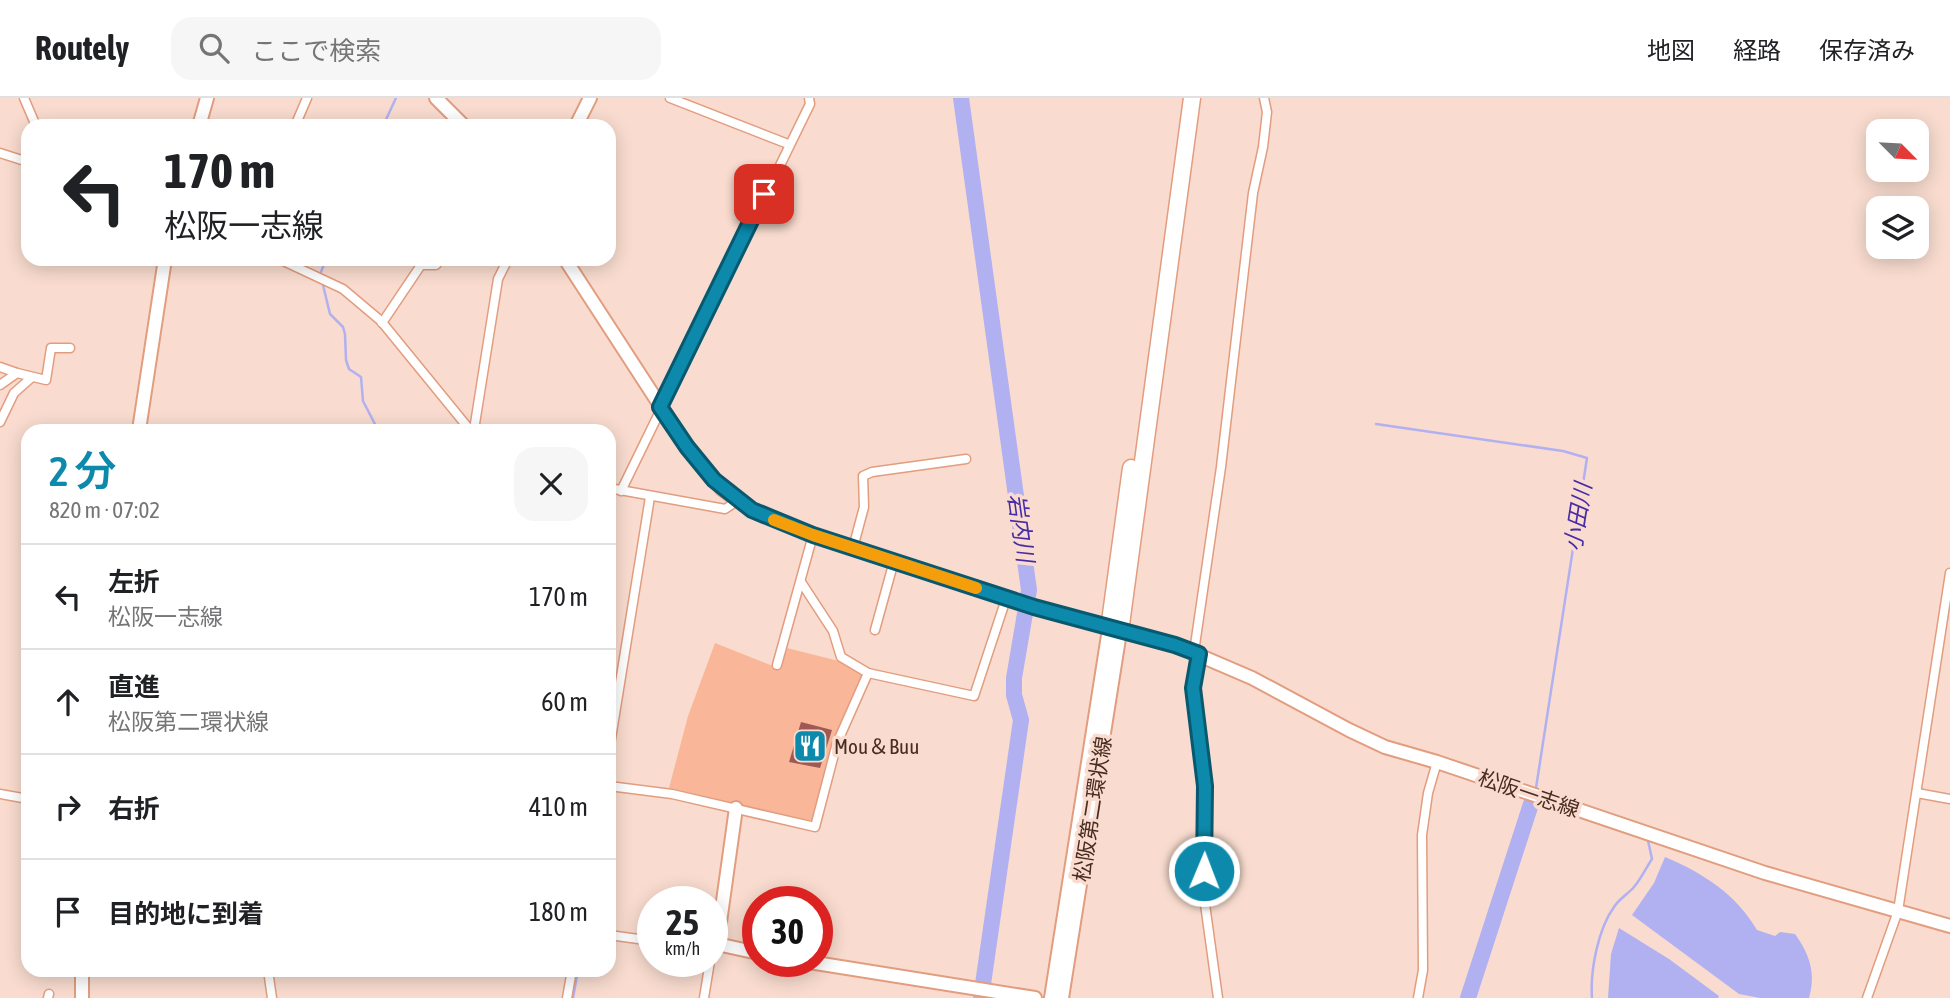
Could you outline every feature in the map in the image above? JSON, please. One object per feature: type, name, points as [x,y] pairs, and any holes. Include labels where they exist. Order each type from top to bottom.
[{"type":"highway","points":[[1114,630],[1182,98]]},
{"type":"highway","points":[[1114,630],[1192,98]]},
{"type":"main road","points":[[202,119],[207,98]]},
{"type":"main road","points":[[436,98],[457,119]]},
{"type":"main road","points":[[580,119],[590,98]]},
{"type":"main road","points":[[140,424],[164,266]]},
{"type":"main road","points":[[569,266],[696,460],[737,500],[752,510],[813,535],[1018,602],[1114,630]]},
{"type":"main road","name":"松阪一志線","points":[[1114,630],[1197,653],[1252,678],[1385,747],[1437,762],[1765,873],[1950,926]]},
{"type":"main road","name":"松阪第二環状線","points":[[1051,998],[1114,630]]},
{"type":"main road","name":"松阪第二環状線","points":[[1062,998],[1114,630]]},
{"type":"main road","points":[[724,886],[736,808]]},
{"type":"main road","points":[[833,966],[1035,998]]},
{"type":"main road","points":[[82,977],[82,998]]},
{"type":"street","points":[[24,98],[33,119]]},
{"type":"street","points":[[298,119],[307,98]]},
{"type":"street","points":[[670,98],[788,144]]},
{"type":"street","points":[[621,491],[788,144],[810,104],[809,98]]},
{"type":"street","points":[[1218,998],[1205,897],[1205,786],[1193,702],[1253,193],[1263,147],[1267,112],[1264,98]]},
{"type":"street","points":[[0,153],[21,160]]},
{"type":"street","points":[[294,266],[343,289],[382,323],[467,424]]},
{"type":"street","points":[[382,323],[420,266]]},
{"type":"street","points":[[473,424],[498,279],[504,266]]},
{"type":"street","points":[[0,367],[31,378],[46,380],[51,348],[70,348]]},
{"type":"street","points":[[0,385],[17,373]]},
{"type":"street","points":[[0,422],[14,393],[31,378]]},
{"type":"street","points":[[853,548],[864,507],[863,476],[872,472],[966,459]]},
{"type":"street","points":[[616,490],[725,509],[737,500]]},
{"type":"street","points":[[616,707],[650,496]]},
{"type":"street","points":[[777,665],[813,535]]},
{"type":"street","points":[[875,630],[894,561]]},
{"type":"street","points":[[1867,998],[1898,911],[1950,573]]},
{"type":"street","points":[[801,582],[833,631],[841,657],[867,673],[974,696],[1004,605]]},
{"type":"street","points":[[616,787],[673,794],[815,827],[837,743],[867,673]]},
{"type":"street","points":[[1418,998],[1423,970],[1422,835],[1428,793],[1437,762]]},
{"type":"street","points":[[1917,793],[1950,799]]},
{"type":"street","points":[[0,794],[21,798]]},
{"type":"street","points":[[616,937],[637,939]]},
{"type":"street","points":[[269,977],[272,998]]},
{"type":"street","points":[[567,998],[571,977]]},
{"type":"street","points":[[704,998],[707,977]]},
{"type":"shaded area","points":[[715,643],[778,668],[787,648],[843,662],[862,672],[863,679],[812,821],[669,788],[688,716]]},
{"type":"water","points":[[1665,857],[1692,870],[1729,895],[1757,930],[1775,936],[1780,932],[1795,934],[1812,972],[1809,998],[1760,998],[1739,994],[1632,915],[1654,883]]},
{"type":"water","points":[[1619,928],[1669,959],[1719,996],[1718,998],[1608,998],[1611,954]]},
{"type":"building","name":"Mou＆Buu","points":[[801,722],[832,730],[820,768],[789,762]]},
{"type":"waterway","points":[[386,119],[396,98]]},
{"type":"waterway","name":"岩内川","points":[[961,98],[1029,590],[1014,678],[1014,695],[1021,720],[981,998]]},
{"type":"waterway","points":[[321,272],[323,266]]},
{"type":"waterway","points":[[323,285],[330,314],[343,327],[349,369],[361,377],[363,401],[375,424]]},
{"type":"waterway","name":"小田川","points":[[1376,424],[1563,451],[1587,458],[1536,788]]},
{"type":"waterway","name":"小田川","points":[[1468,998],[1531,804]]},
{"type":"waterway","points":[[1592,998],[1599,938],[1616,904],[1637,884],[1652,859],[1647,836]]},
{"type":"waterway","points":[[573,998],[577,977]]},
{"type":"slow traffic","points":[[774,520],[976,588]]},
{"type":"place","name":"Mou＆Buu","points":[[810,746]]},
{"type":"route","points":[[764,194],[705,320],[660,407],[696,460],[722,489],[752,510],[813,535],[1034,607],[1199,654],[1193,688],[1205,786],[1204,871]]}]
